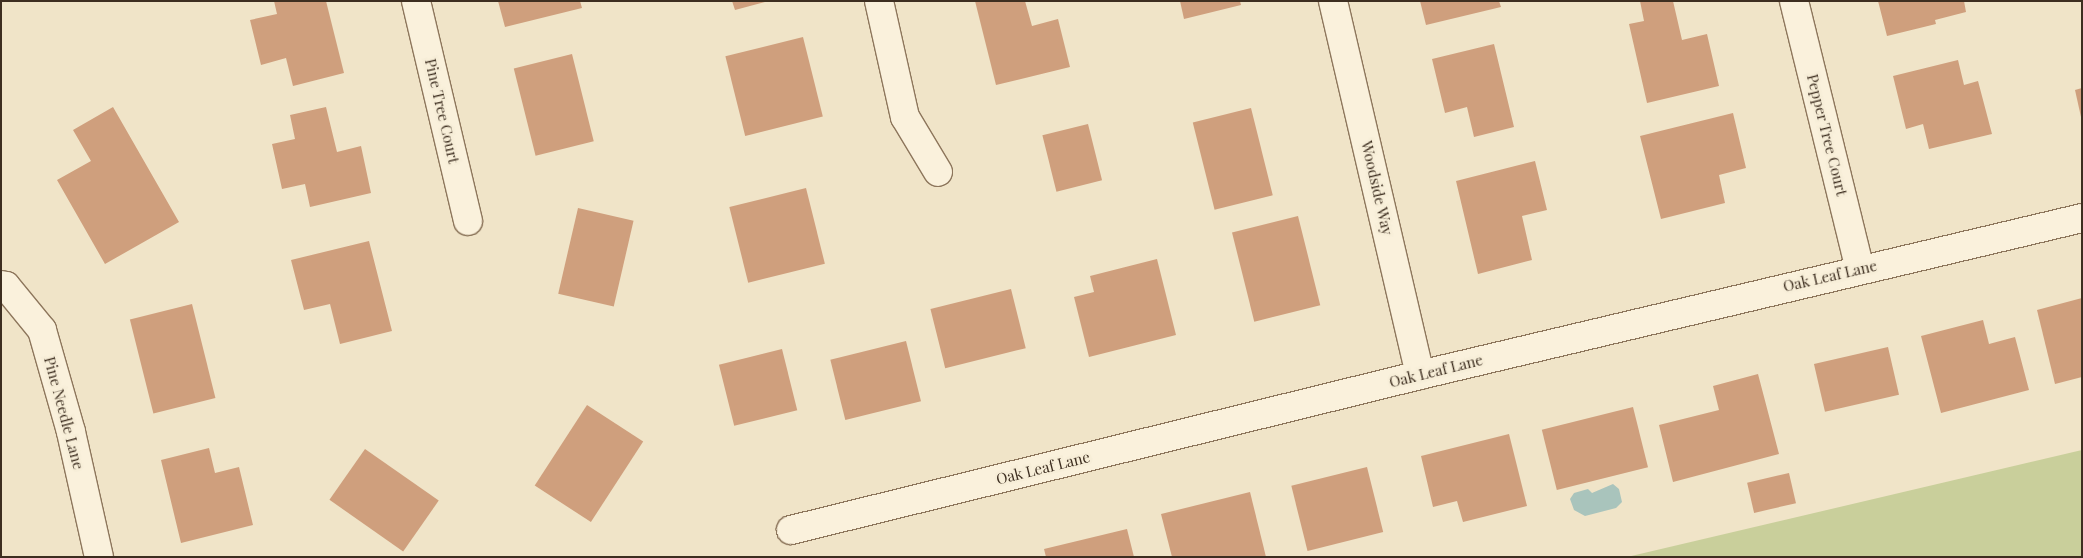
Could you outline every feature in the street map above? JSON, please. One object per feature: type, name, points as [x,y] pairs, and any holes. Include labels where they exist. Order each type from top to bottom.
[{"type":"street","name":"Pine Tree Court","points":[[416,1],[468,221]]},
{"type":"street","points":[[879,1],[906,117],[938,172]]},
{"type":"street","name":"Woodside Way","points":[[1332,1],[1420,375]]},
{"type":"street","name":"Pepper Tree Court","points":[[1794,1],[1860,269]]},
{"type":"street","name":"Oak Leaf Lane","points":[[791,530],[1420,375],[1860,269],[2082,218]]},
{"type":"street","name":"Pine Needle Lane","points":[[1,285],[6,286],[42,330],[71,432],[99,557]]},
{"type":"green space","points":[[2082,450],[2082,557],[1627,557]]},
{"type":"water","points":[[1613,484],[1619,489],[1622,502],[1616,508],[1585,516],[1574,510],[1570,499],[1574,493],[1588,489],[1592,493]]},
{"type":"building","points":[[274,1],[326,1],[344,73],[293,86],[286,58],[261,65],[250,20],[277,14]]},
{"type":"building","points":[[498,1],[580,1],[582,8],[505,27]]},
{"type":"building","points":[[732,1],[764,1],[765,2],[735,10]]},
{"type":"building","points":[[975,1],[1025,1],[1032,26],[1058,19],[1070,67],[996,85]]},
{"type":"building","points":[[1180,1],[1240,1],[1241,5],[1184,19]]},
{"type":"building","points":[[1420,1],[1499,1],[1501,7],[1426,25]]},
{"type":"building","points":[[1640,1],[1673,1],[1682,40],[1707,34],[1719,86],[1647,103],[1629,24],[1644,21]]},
{"type":"building","points":[[1878,1],[1964,1],[1966,12],[1935,20],[1936,24],[1887,36]]},
{"type":"building","points":[[803,37],[823,117],[745,136],[725,56]]},
{"type":"building","points":[[1494,44],[1514,127],[1474,137],[1467,107],[1445,113],[1432,59]]},
{"type":"building","points":[[572,54],[594,141],[536,156],[514,69]]},
{"type":"building","points":[[1958,60],[1964,85],[1978,81],[1992,134],[1929,149],[1923,124],[1906,129],[1893,76]]},
{"type":"building","points":[[2082,88],[2082,116],[2081,117],[2075,90]]},
{"type":"building","points":[[113,107],[179,222],[105,264],[57,180],[91,161],[73,130]]},
{"type":"building","points":[[326,107],[337,152],[361,146],[371,193],[310,207],[305,184],[282,189],[272,144],[295,139],[290,115]]},
{"type":"building","points":[[1251,108],[1273,195],[1215,210],[1193,123]]},
{"type":"building","points":[[1733,113],[1746,168],[1719,175],[1725,203],[1661,219],[1640,136]]},
{"type":"building","points":[[1088,124],[1102,180],[1056,192],[1042,135]]},
{"type":"building","points":[[1535,161],[1547,210],[1522,216],[1532,260],[1478,274],[1456,181]]},
{"type":"building","points":[[806,188],[825,264],[748,283],[729,207]]},
{"type":"building","points":[[578,208],[634,221],[614,307],[558,294]]},
{"type":"building","points":[[1298,216],[1320,305],[1254,322],[1232,232]]},
{"type":"building","points":[[369,241],[392,331],[340,344],[330,304],[304,310],[291,260]]},
{"type":"building","points":[[1157,259],[1176,335],[1089,357],[1074,297],[1094,292],[1090,276]]},
{"type":"building","points":[[1011,289],[1026,348],[945,368],[930,309]]},
{"type":"building","points":[[2082,298],[2082,377],[2055,384],[2037,310]]},
{"type":"building","points":[[192,304],[215,398],[153,414],[130,319]]},
{"type":"building","points":[[1983,320],[1989,344],[2015,337],[2029,390],[1941,413],[1921,336]]},
{"type":"building","points":[[906,341],[921,401],[845,420],[830,360]]},
{"type":"building","points":[[1888,347],[1899,395],[1825,412],[1814,364]]},
{"type":"building","points":[[782,349],[797,410],[734,426],[719,365]]},
{"type":"building","points":[[1758,374],[1779,454],[1673,482],[1659,425],[1719,410],[1713,386]]},
{"type":"building","points":[[587,405],[643,441],[591,522],[535,486]]},
{"type":"building","points":[[1633,407],[1648,467],[1557,490],[1542,430]]},
{"type":"building","points":[[1509,434],[1527,506],[1463,522],[1457,501],[1433,507],[1421,456]]},
{"type":"building","points":[[209,448],[215,473],[239,467],[253,525],[181,543],[161,460]]},
{"type":"building","points":[[365,449],[439,501],[403,551],[329,500]]},
{"type":"building","points":[[1367,467],[1383,532],[1308,551],[1291,486]]},
{"type":"building","points":[[1789,473],[1796,503],[1754,513],[1747,483]]},
{"type":"building","points":[[1250,492],[1266,557],[1172,557],[1161,514]]},
{"type":"building","points":[[1127,529],[1134,557],[1046,557],[1044,549]]}]
